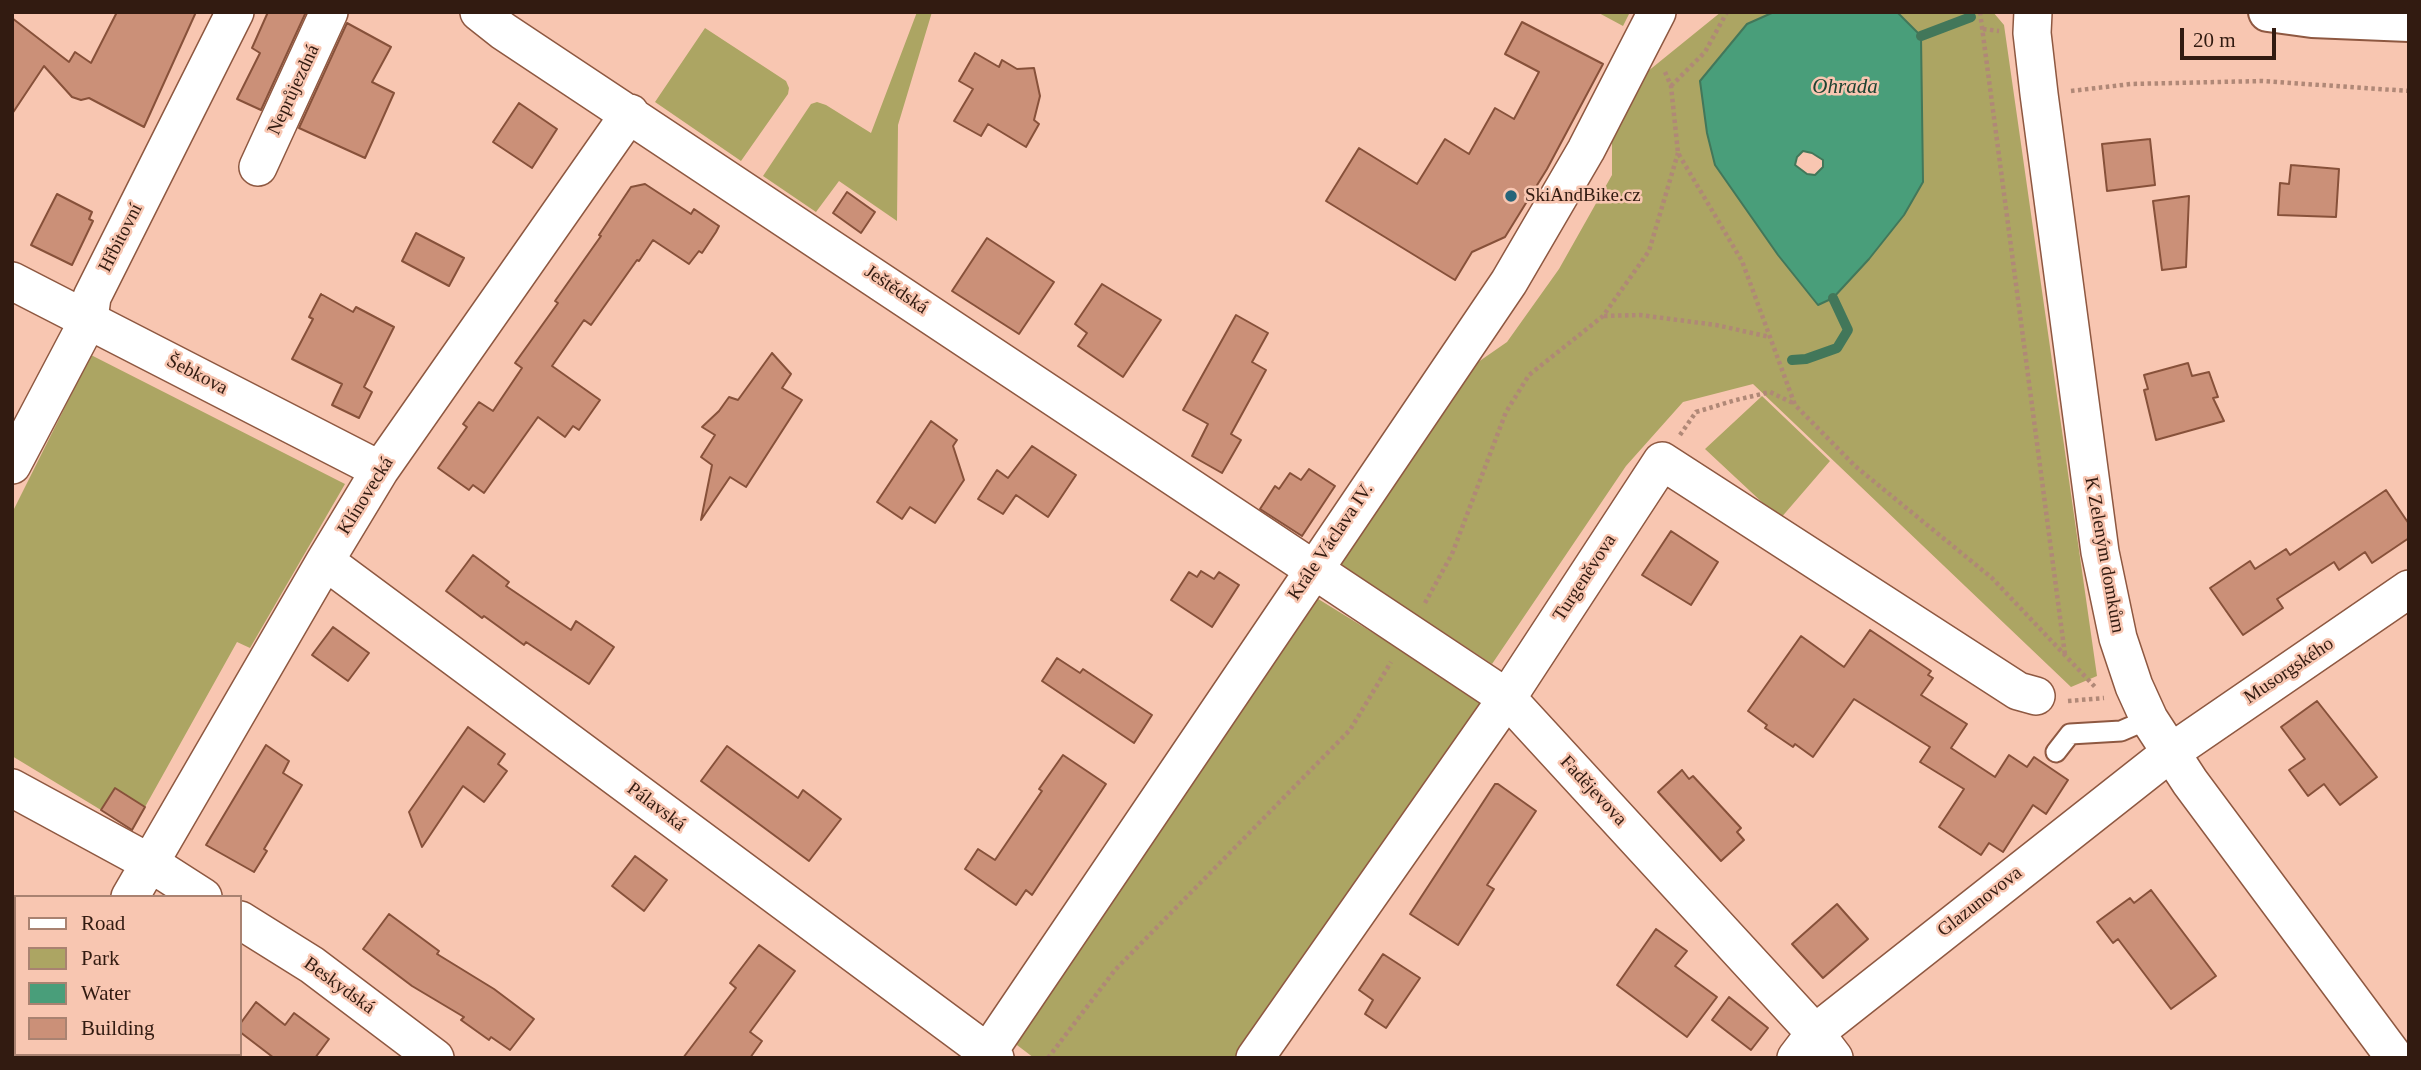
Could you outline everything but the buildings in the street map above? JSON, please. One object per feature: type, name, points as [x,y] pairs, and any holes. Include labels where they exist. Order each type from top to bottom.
[{"type":"street","name":"Hřbitovní","points":[[12,465],[89,319],[92,297],[235,12]]},
{"type":"street","name":"Neprůjezdná","points":[[258,167],[329,12]]},
{"type":"street","name":"Ještědská","points":[[479,12],[503,31],[1313,568]]},
{"type":"street","name":"Krále Václava IV.","points":[[989,1056],[1313,568],[1509,282],[1586,149],[1657,12]]},
{"type":"street","name":"K Zeleným domkům","points":[[2033,12],[2032,33],[2039,94],[2100,552],[2118,638],[2134,686],[2169,753],[2395,1058]]},
{"type":"street","points":[[2268,12],[2312,18],[2409,22]]},
{"type":"street","name":"Klínovecká","points":[[131,895],[380,470],[630,113]]},
{"type":"street","name":"Šebkova","points":[[12,281],[380,470]]},
{"type":"street","points":[[1662,461],[2018,691],[2036,696]]},
{"type":"street","name":"Turgeněvova","points":[[1255,1058],[1507,698],[1662,461]]},
{"type":"street","name":"Pálavská","points":[[325,561],[989,1056]]},
{"type":"street","name":"Fadějevova","points":[[1313,568],[1507,698],[1815,1049]]},
{"type":"street","name":"Musorgského","points":[[2169,753],[2409,589]]},
{"type":"street","name":"Glazunovova","points":[[1815,1049],[2169,753]]},
{"type":"street","points":[[12,788],[150,863],[200,895]]},
{"type":"street","name":"Beskydská","points":[[242,921],[312,965],[435,1058]]},
{"type":"lane","points":[[2056,752],[2070,734],[2121,731],[2149,719]]},
{"type":"path","points":[[1671,86],[1705,51],[1727,12]]},
{"type":"path","points":[[1980,12],[2066,656]]},
{"type":"path","points":[[1661,63],[1671,86],[1678,153],[1742,261],[1796,405]]},
{"type":"path","points":[[2039,94],[2131,84],[2262,81],[2409,91]]},
{"type":"path","points":[[1603,316],[1640,315],[1770,337]]},
{"type":"path","points":[[1662,461],[1696,412],[1770,392],[1796,405],[1855,466],[1993,578],[2105,698]]},
{"type":"green space","points":[[917,12],[932,12],[898,125],[897,221],[839,181],[816,212],[763,176],[811,104],[817,102],[826,105],[871,133]]},
{"type":"green space","points":[[1597,12],[1630,12],[1623,26]]},
{"type":"green space","points":[[1721,12],[1774,12],[1747,24],[1700,81],[1778,255],[1921,65],[1921,36],[1897,12],[1993,12],[2004,25],[2097,676],[2071,687],[1753,384],[1683,402],[1626,466],[1492,664],[1337,563],[1471,367],[1507,342],[1559,269],[1612,175],[1612,141],[1642,76]]},
{"type":"green space","points":[[705,28],[786,81],[789,88],[788,94],[741,161],[655,102]]},
{"type":"green space","points":[[91,355],[345,484],[250,648],[237,642],[145,807],[115,788],[101,810],[12,756],[12,513]]},
{"type":"green space","points":[[1762,396],[1830,461],[1780,519],[1705,449]]},
{"type":"green space","points":[[1315,597],[1482,700],[1239,1058],[1034,1058],[1013,1042]]},
{"type":"water","name":"Ohrada","points":[[1774,12],[1897,12],[1921,36],[1923,182],[1904,215],[1869,259],[1833,298],[1818,305],[1778,255],[1715,165],[1707,133],[1700,81],[1747,24]],"holes":[[[1803,151],[1823,160],[1823,167],[1815,175],[1807,174],[1795,165],[1797,157]]]},
{"type":"waterway","points":[[1921,36],[1971,17]]},
{"type":"waterway","points":[[1792,360],[1806,359],[1837,348],[1848,330],[1833,298]]},
{"type":"place","name":"SkiAndBike.cz","points":[[1511,196]]}]
